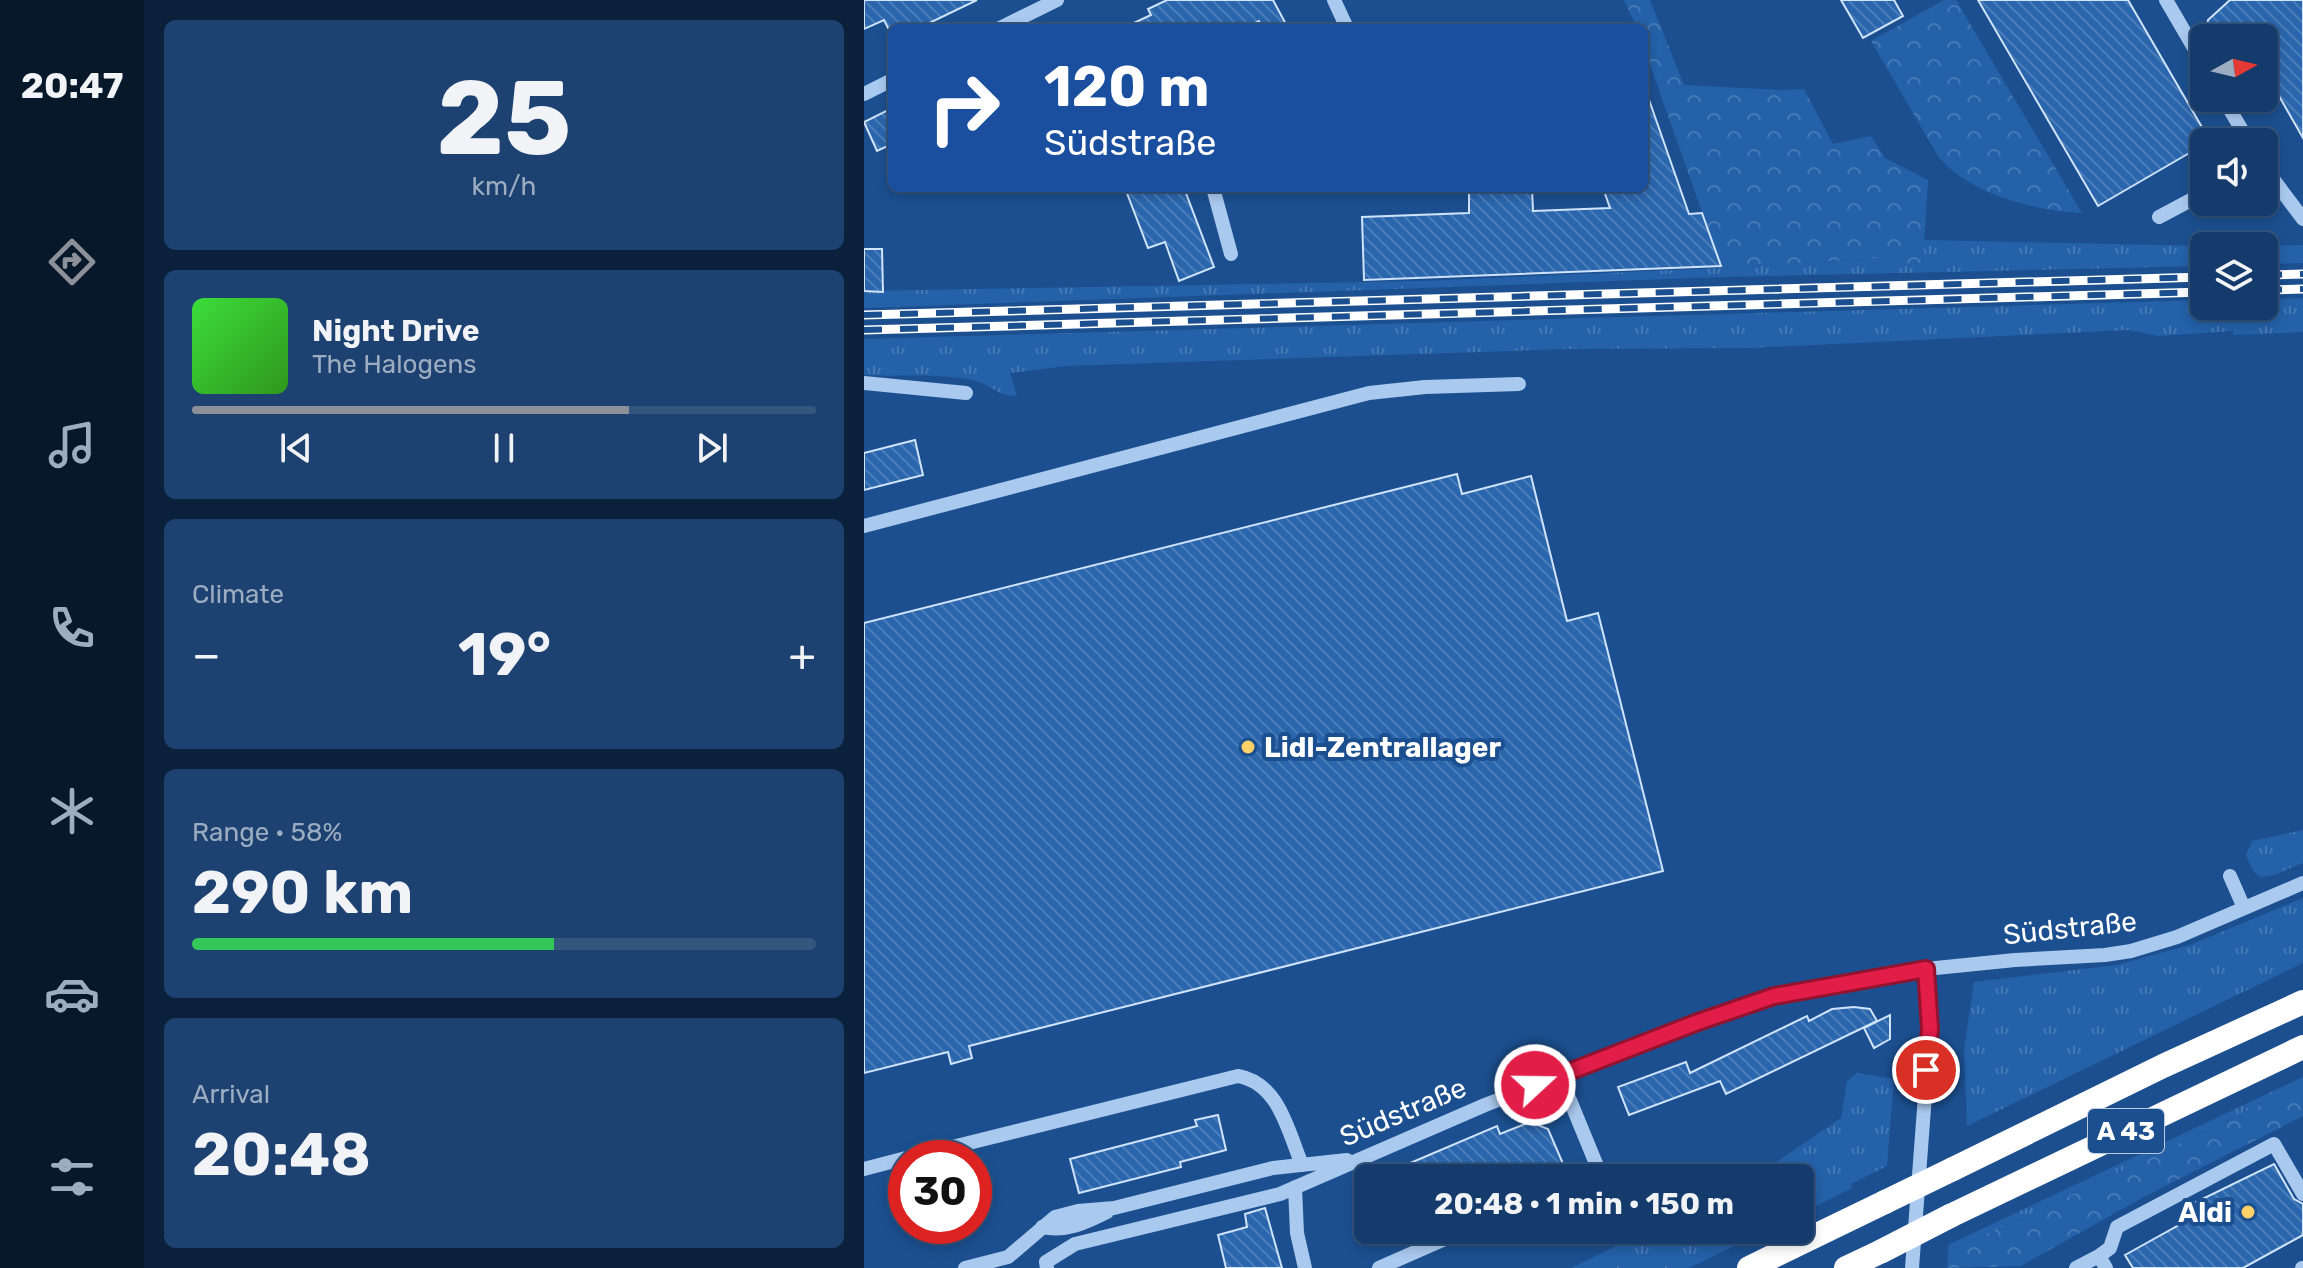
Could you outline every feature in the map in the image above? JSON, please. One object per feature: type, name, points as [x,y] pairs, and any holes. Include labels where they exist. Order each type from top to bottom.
[{"type":"highway","name":"A 43","points":[[1749,1268],[2163,1066],[2303,1002]]},
{"type":"highway","name":"A 43","points":[[1846,1268],[2303,1047]]},
{"type":"street","points":[[1008,24],[1057,0]]},
{"type":"street","points":[[1334,0],[1345,24]]},
{"type":"street","points":[[2166,0],[2190,41]]},
{"type":"street","points":[[864,94],[888,82]]},
{"type":"street","points":[[2278,186],[2303,219]]},
{"type":"street","points":[[1214,192],[1231,254]]},
{"type":"street","points":[[2159,217],[2190,200]]},
{"type":"street","points":[[864,383],[966,393]]},
{"type":"street","points":[[864,526],[1369,393],[1425,387],[1519,384]]},
{"type":"street","points":[[2230,876],[2244,908]]},
{"type":"street","name":"Südstraße","points":[[1047,1268],[1046,1262],[1075,1244],[1280,1194],[1560,1076],[1774,996],[1926,969],[2131,951],[2177,937],[2303,883]]},
{"type":"street","points":[[1912,1268],[1930,1029],[1926,969]]},
{"type":"street","points":[[980,1140],[1238,1076],[1254,1079],[1274,1099],[1302,1165]]},
{"type":"street","points":[[1560,1076],[1596,1164]]},
{"type":"street","points":[[2076,1268],[2103,1262],[2117,1227],[2274,1144],[2303,1194]]},
{"type":"street","points":[[965,1268],[1008,1257],[1042,1227],[1058,1231],[1084,1224],[1114,1208],[1273,1168],[1359,1159]]},
{"type":"street","points":[[864,1169],[888,1163]]},
{"type":"street","points":[[1295,1187],[1297,1233],[1305,1268]]},
{"type":"street","points":[[1379,1268],[1433,1244]]},
{"type":"green space","points":[[1624,0],[1650,0],[1684,85],[1804,89],[1833,144],[1871,136],[1885,158],[1928,180],[1923,263],[1885,264],[1878,258],[1722,268],[1648,59],[1648,24],[1635,24]]},
{"type":"green space","points":[[1944,0],[1956,0],[2082,213],[2044,209],[2004,198],[1967,181],[1938,156],[1871,41]]},
{"type":"green space","points":[[1923,240],[2190,246],[2190,266],[1725,277],[864,308],[864,291],[1421,281],[1878,258],[1885,264],[1923,262]]},
{"type":"green space","points":[[2278,245],[2303,245],[2303,263],[2278,264]]},
{"type":"green space","points":[[2303,298],[2303,332],[2233,335],[2233,331],[2159,336],[2128,330],[1750,348],[1567,349],[1066,366],[1010,373],[1017,396],[958,378],[864,375],[864,339],[2190,300],[2190,320],[2278,320],[2278,299]]},
{"type":"green space","points":[[2303,830],[2303,863],[2274,875],[2261,877],[2253,871],[2246,855],[2252,841]]},
{"type":"green space","points":[[2303,898],[2303,963],[1967,1126],[1964,1049],[1974,982],[2116,965],[2190,945]]},
{"type":"green space","points":[[1857,1073],[1894,1079],[1887,1166],[1814,1207],[1814,1164],[1774,1164],[1841,1118],[1847,1081]]},
{"type":"green space","points":[[2303,1077],[2303,1084],[1948,1251],[1948,1245]]},
{"type":"green space","points":[[2303,1084],[2303,1116],[2140,1199],[2021,1266],[1947,1268],[1948,1251]]},
{"type":"green space","points":[[1620,1244],[1738,1244],[1689,1268],[1571,1268]]},
{"type":"building","points":[[864,0],[977,0],[927,24],[888,24],[888,28],[884,20],[864,29]]},
{"type":"building","points":[[1167,0],[1273,0],[1286,24],[1260,24],[1259,21],[1253,24],[1132,24],[1151,15],[1148,9]]},
{"type":"building","points":[[1841,0],[1894,0],[1903,16],[1863,38]]},
{"type":"building","points":[[1978,0],[2128,0],[2190,107],[2190,112],[2193,112],[2202,128],[2190,128],[2190,153],[2098,206]]},
{"type":"building","points":[[2230,0],[2303,0],[2303,138],[2278,94],[2278,24],[2207,24]]},
{"type":"building","points":[[1648,97],[1689,214],[1702,213],[1721,266],[1364,280],[1362,217],[1469,213],[1469,192],[1532,192],[1533,211],[1610,208],[1604,192],[1648,192]]},
{"type":"building","points":[[888,110],[888,146],[877,151],[864,122]]},
{"type":"building","points":[[1127,192],[1186,192],[1214,267],[1179,281],[1165,242],[1148,248]]},
{"type":"building","points":[[864,249],[882,249],[883,292],[864,291]]},
{"type":"building","points":[[915,440],[923,475],[864,490],[864,453]]},
{"type":"building","name":"Lidl-Zentrallager","points":[[1457,474],[1462,494],[1531,476],[1567,621],[1598,613],[1663,871],[969,1046],[972,1058],[951,1064],[948,1052],[864,1073],[864,623]]},
{"type":"building","points":[[1832,1009],[1870,1009],[1877,1021],[1726,1094],[1720,1081],[1629,1115],[1618,1087],[1686,1062],[1690,1073],[1807,1016],[1809,1021]]},
{"type":"building","points":[[1890,1015],[1890,1039],[1874,1048],[1864,1028]]},
{"type":"building","points":[[1218,1115],[1226,1150],[1180,1162],[1181,1167],[1079,1193],[1070,1159],[1197,1126],[1195,1120]]},
{"type":"building","points":[[1530,1122],[1548,1129],[1563,1164],[1408,1164],[1497,1126],[1500,1134]]},
{"type":"building","name":"Aldi","points":[[2274,1164],[2294,1199],[2303,1204],[2303,1235],[2243,1268],[2133,1268],[2125,1255],[2195,1216],[2190,1205]]},
{"type":"building","points":[[1265,1208],[1282,1268],[1226,1268],[1218,1235],[1247,1227],[1245,1214]]},
{"type":"railway","points":[[2278,275],[2303,274]]},
{"type":"railway","points":[[864,315],[2190,277]]},
{"type":"railway","points":[[2278,290],[2303,289]]},
{"type":"railway","points":[[864,330],[2190,292]]},
{"type":"place","name":"Lidl-Zentrallager","points":[[1248,747]]},
{"type":"place","name":"Aldi","points":[[2248,1212]]},
{"type":"route","points":[[1535,1085],[1774,996],[1926,969],[1930,1029],[1926,1070]]}]
